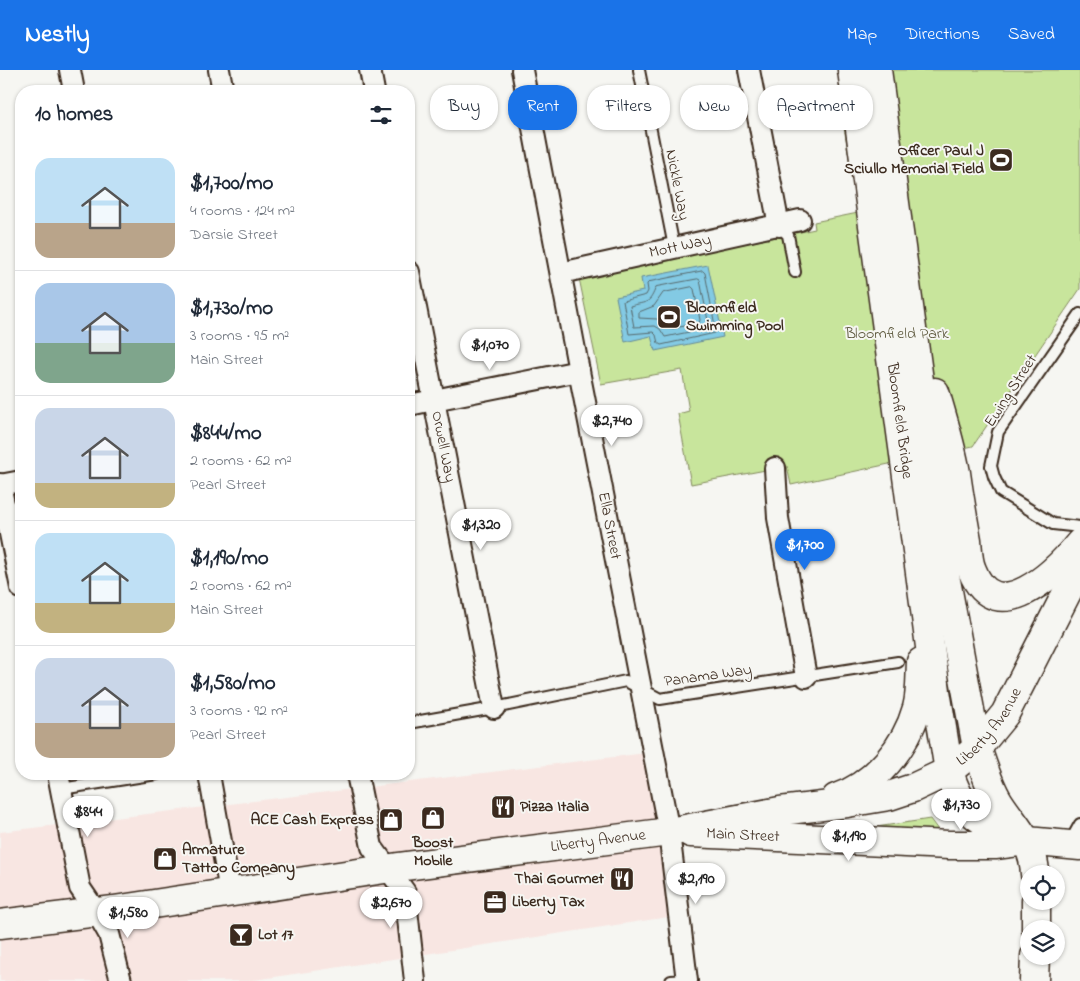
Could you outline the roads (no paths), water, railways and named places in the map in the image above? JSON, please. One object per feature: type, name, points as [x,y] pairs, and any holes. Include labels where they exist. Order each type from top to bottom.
[{"type":"main road","name":"Bloomfield Bridge","points":[[852,70],[924,600],[928,691],[949,771]]},
{"type":"main road","name":"Bloomfield Bridge","points":[[877,70],[946,580],[977,748]]},
{"type":"main road","points":[[909,296],[952,452],[971,570],[984,590],[996,596],[1009,598],[1024,592],[1044,580],[1070,556],[1080,543]]},
{"type":"main road","name":"Liberty Avenue","points":[[0,924],[97,912],[386,869],[669,832],[780,811],[889,796],[913,788],[949,771],[977,748],[1005,714],[1080,567]]},
{"type":"main road","points":[[780,811],[838,797],[876,774],[900,746],[911,727],[917,706],[928,691]]},
{"type":"main road","points":[[977,748],[987,778],[999,802],[1027,841],[1034,865]]},
{"type":"main road","name":"Main Street","points":[[949,771],[953,786],[965,808],[980,820],[1027,841]]},
{"type":"main road","name":"Main Street","points":[[669,832],[949,845],[995,845],[1076,838]]},
{"type":"main road","points":[[1034,981],[1035,965]]},
{"type":"street","points":[[70,70],[73,85]]},
{"type":"street","points":[[219,70],[222,85]]},
{"type":"street","points":[[370,70],[373,85]]},
{"type":"street","name":"Ella Street","points":[[522,70],[669,832],[682,980]]},
{"type":"street","points":[[749,70],[779,226]]},
{"type":"street","name":"Mott Way","points":[[561,273],[800,220]]},
{"type":"street","name":"Orwell Way","points":[[415,303],[494,708]]},
{"type":"street","points":[[415,404],[579,371]]},
{"type":"street","points":[[774,468],[778,518],[806,677]]},
{"type":"street","points":[[15,482],[0,485],[15,559]]},
{"type":"street","points":[[210,780],[230,892]]},
{"type":"street","points":[[358,780],[372,847],[386,869],[405,892],[415,981]]},
{"type":"street","points":[[60,781],[80,888],[97,912],[109,934],[121,981]]},
{"type":"lane","name":"Nickle Way","points":[[640,70],[674,247]]},
{"type":"lane","points":[[779,226],[788,235],[796,272]]},
{"type":"lane","name":"Ewing Street","points":[[1080,314],[998,432],[991,466],[1001,492],[1053,524],[1080,527]]},
{"type":"lane","name":"Panama Way","points":[[415,722],[626,681],[660,699],[898,662]]},
{"type":"lane","points":[[60,781],[74,780]]},
{"type":"water","name":"Bloomfield Swimming Pool","points":[[708,265],[723,337],[655,351],[651,336],[625,342],[616,297],[643,291],[641,278]]},
{"type":"place","name":"Officer Paul J Sciullo Memorial Field","points":[[1001,160]]},
{"type":"place","name":"Bloomfield Swimming Pool","points":[[669,317]]},
{"type":"place","name":"Pizza Italia","points":[[503,807]]},
{"type":"place","name":"Boost Mobile","points":[[433,818]]},
{"type":"place","name":"ACE Cash Express","points":[[391,820]]},
{"type":"place","name":"Armature Tattoo Company","points":[[165,859]]},
{"type":"place","name":"Thai Gourmet","points":[[622,879]]},
{"type":"place","name":"Liberty Tax","points":[[495,902]]},
{"type":"place","name":"Lot 17","points":[[241,935]]},
{"type":"park label","name":"Bloomfield Park","points":[[897,334]]}]
